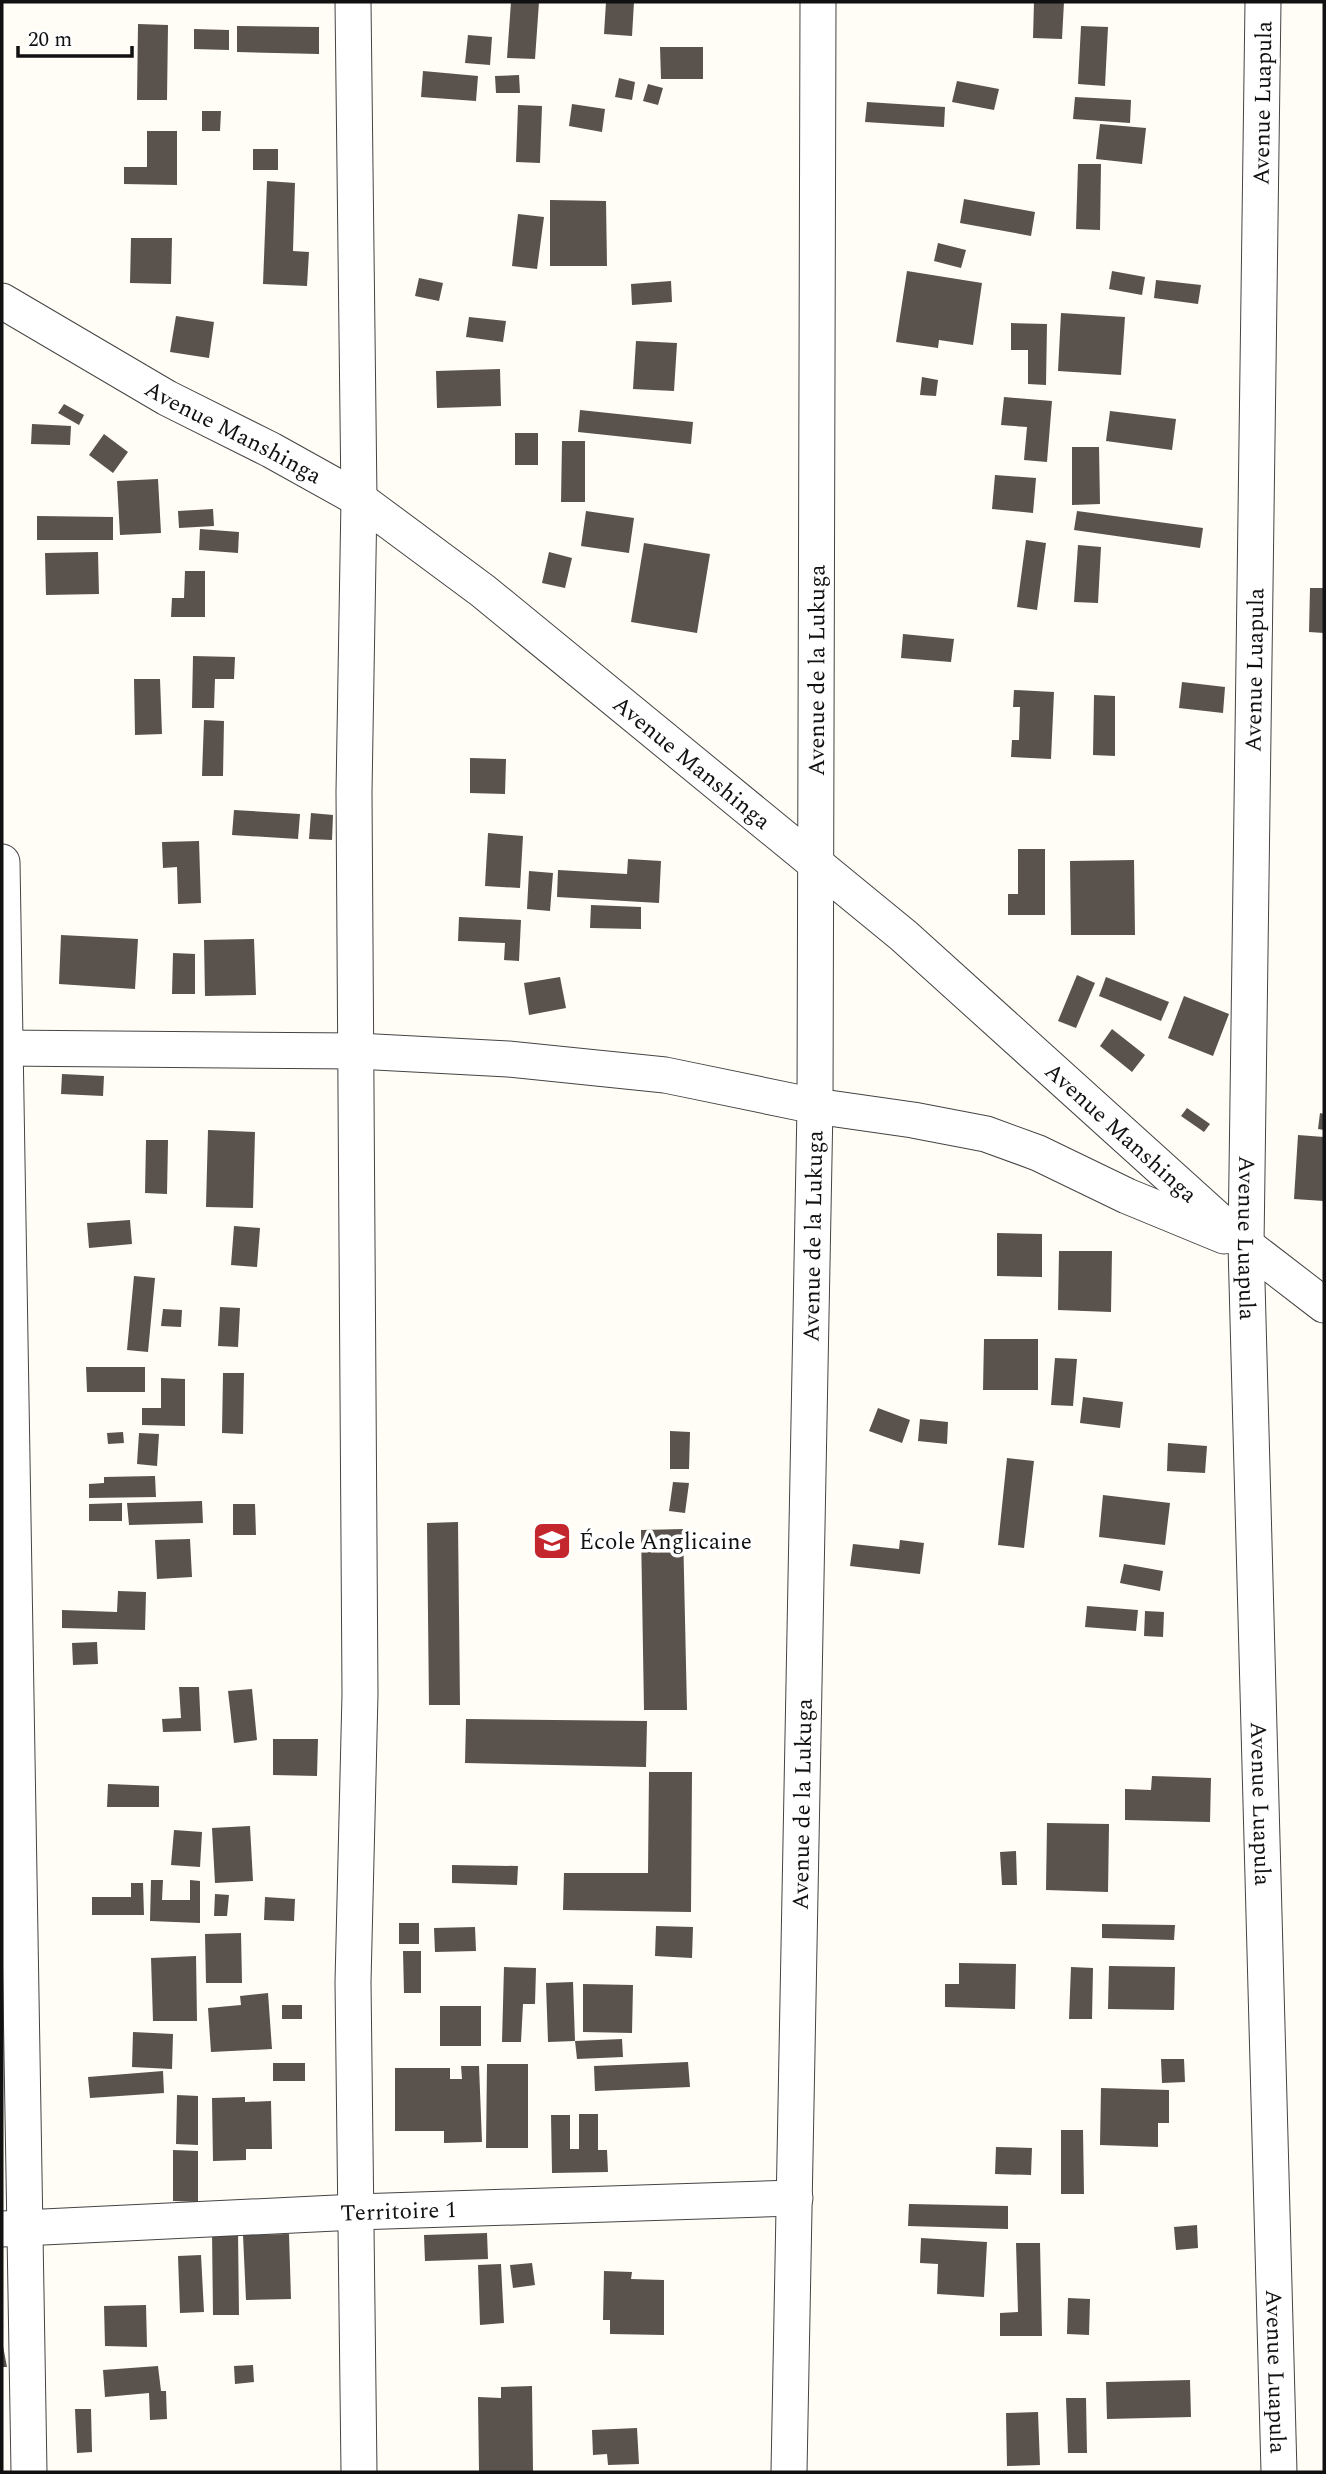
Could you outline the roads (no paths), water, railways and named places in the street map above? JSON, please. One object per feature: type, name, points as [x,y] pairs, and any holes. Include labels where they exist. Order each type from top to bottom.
[{"type":"street","points":[[353,2],[359,499],[354,792],[360,1694],[353,1982],[359,2472]]},
{"type":"street","name":"Avenue de la Lukuga","points":[[789,2472],[815,1107],[818,2]]},
{"type":"street","name":"Avenue Luapula","points":[[1263,2],[1246,1245],[1279,2472]]},
{"type":"street","name":"Avenue Manshinga","points":[[2,301],[167,398],[271,450],[359,499],[483,591],[904,936],[1246,1245],[1324,1305]]},
{"type":"street","points":[[2,862],[13,2229],[29,2472]]},
{"type":"street","points":[[4,1048],[357,1051],[508,1059],[665,1075],[815,1107],[913,1119],[986,1134],[1038,1153],[1127,1196],[1246,1245]]},
{"type":"street","name":"Territoire 1","points":[[13,2229],[356,2212],[795,2197]]},
{"type":"place","name":"École Anglicaine","points":[[552,1541]]}]
